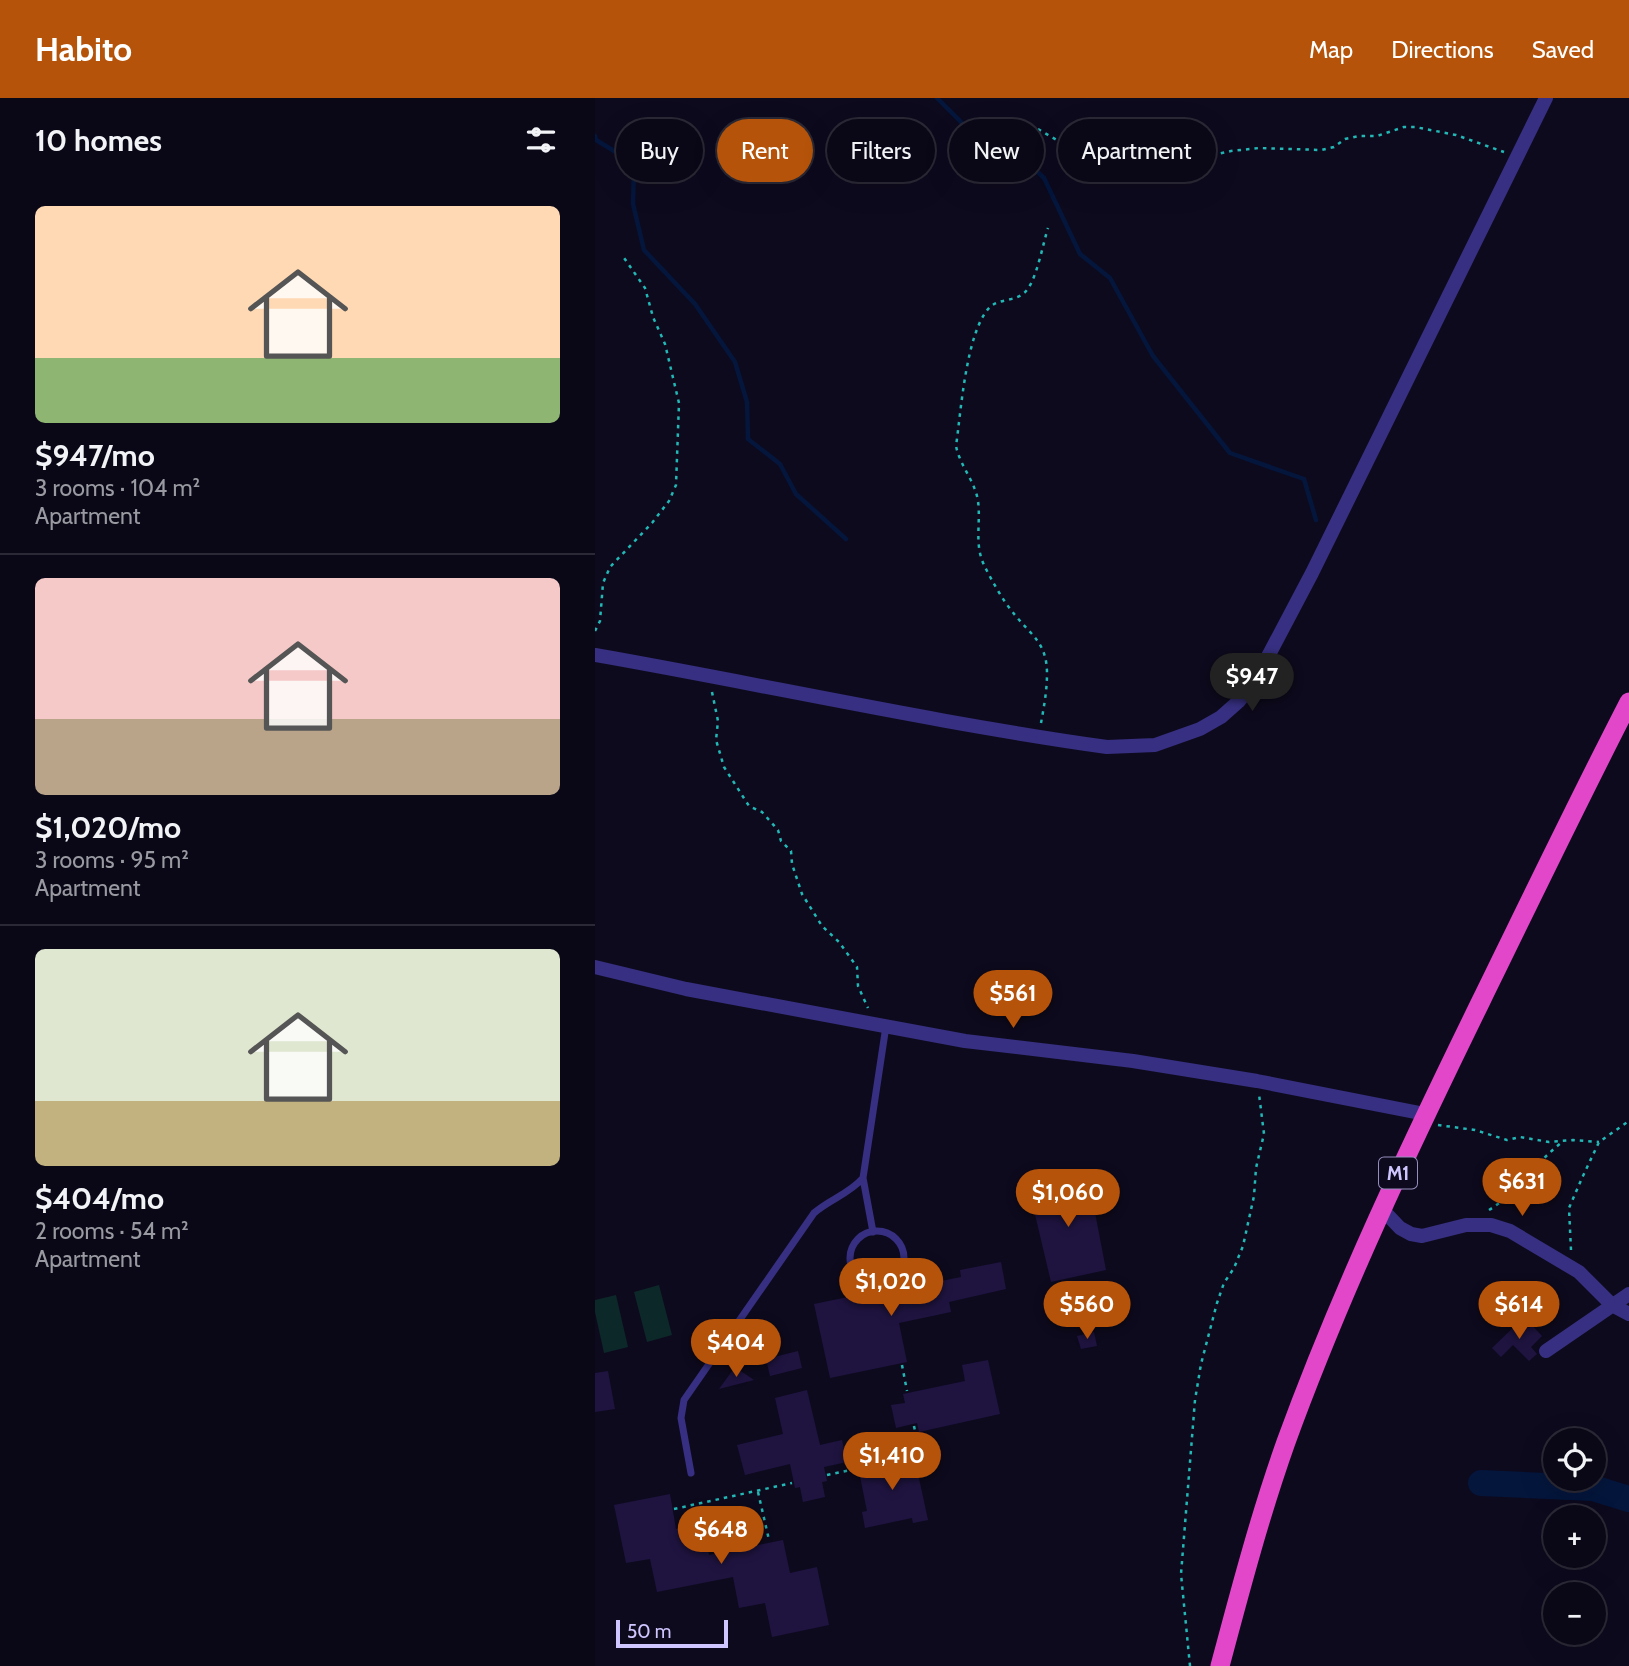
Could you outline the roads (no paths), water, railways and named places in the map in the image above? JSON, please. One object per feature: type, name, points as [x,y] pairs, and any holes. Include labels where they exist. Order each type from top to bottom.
[{"type":"highway","name":"M1","points":[[1220,1666],[1241,1586],[1286,1445],[1322,1348],[1381,1208],[1629,702]]},
{"type":"street","points":[[595,655],[774,690],[1107,747],[1155,744],[1201,729],[1239,701],[1254,683],[1312,573],[1546,98]]},
{"type":"street","points":[[595,967],[686,989],[965,1041],[1133,1061],[1257,1081],[1423,1119]]},
{"type":"street","points":[[1381,1208],[1401,1228],[1422,1236],[1466,1225],[1491,1225],[1510,1231],[1580,1272],[1612,1305],[1629,1314]]},
{"type":"street","points":[[1546,1351],[1629,1294]]},
{"type":"lane","points":[[873,1232],[863,1178],[887,1025]]},
{"type":"lane","points":[[691,1473],[681,1418],[684,1400],[814,1213],[825,1203],[853,1189],[863,1178]]},
{"type":"lane","points":[[873,1232],[884,1232],[893,1236],[903,1250],[905,1259],[897,1276],[881,1285],[873,1285],[858,1277],[851,1262],[854,1245],[866,1234],[873,1232]]},
{"type":"waterway","points":[[937,98],[974,135],[1007,143],[1044,178],[1080,254],[1110,278],[1153,356],[1230,453],[1304,479],[1316,520]]},
{"type":"waterway","points":[[595,136],[596,140],[619,154],[634,169],[633,204],[644,250],[695,304],[735,362],[747,402],[748,439],[780,464],[796,494],[846,539]]},
{"type":"waterway","points":[[1481,1483],[1593,1488],[1629,1499]]}]
